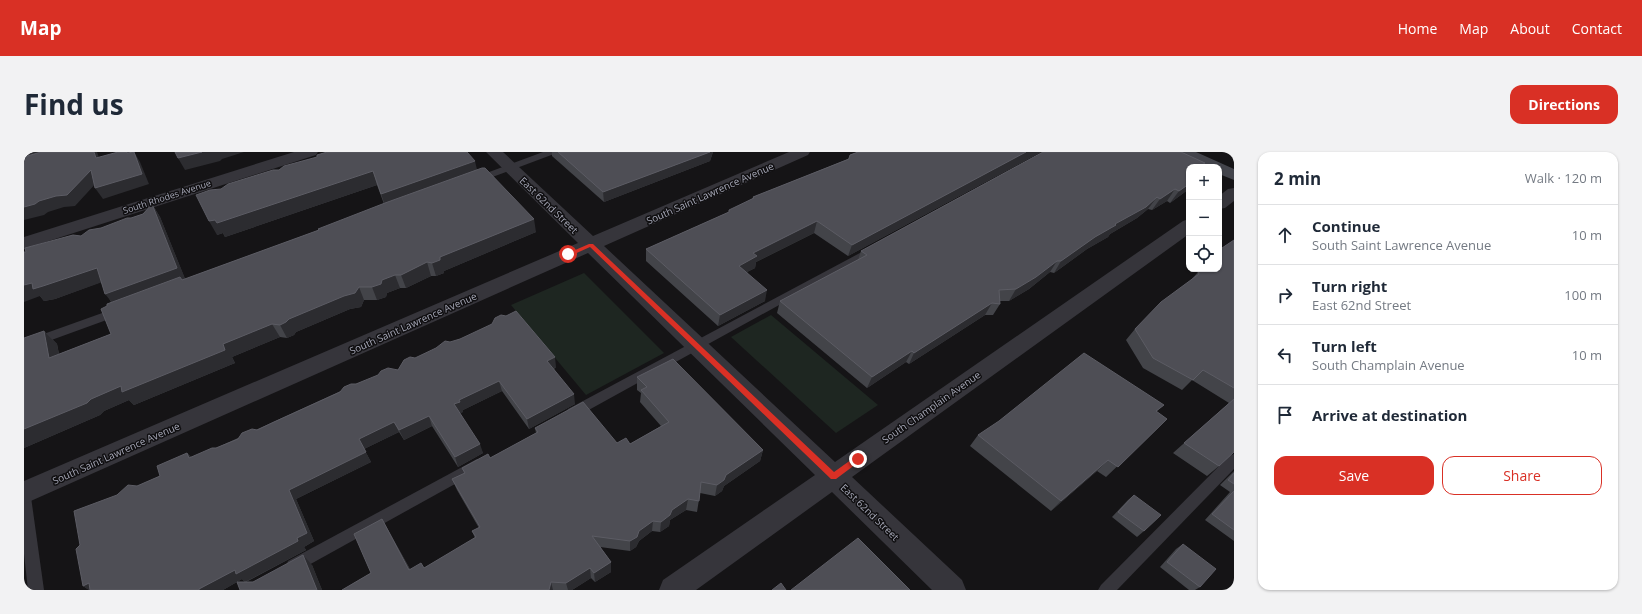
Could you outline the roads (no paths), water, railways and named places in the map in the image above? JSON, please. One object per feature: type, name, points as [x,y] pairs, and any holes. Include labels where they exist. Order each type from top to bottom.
[{"type":"street","name":"South Rhodes Avenue","points":[[24,243],[310,152]]},
{"type":"street","name":"East 62nd Street","points":[[494,152],[952,590]]},
{"type":"street","name":"South Saint Lawrence Avenue","points":[[24,493],[802,152]]},
{"type":"street","points":[[1183,152],[1209,164]]},
{"type":"street","points":[[1222,170],[1234,175]]},
{"type":"street","points":[[1222,202],[1234,193]]},
{"type":"street","name":"South Champlain Avenue","points":[[673,590],[1186,227]]},
{"type":"lane","points":[[467,183],[551,152]]},
{"type":"lane","points":[[561,419],[885,242]]},
{"type":"lane","points":[[24,346],[129,307]]},
{"type":"lane","points":[[1106,590],[1234,460]]},
{"type":"lane","points":[[283,571],[485,461]]},
{"type":"lane","points":[[24,497],[36,590]]}]
